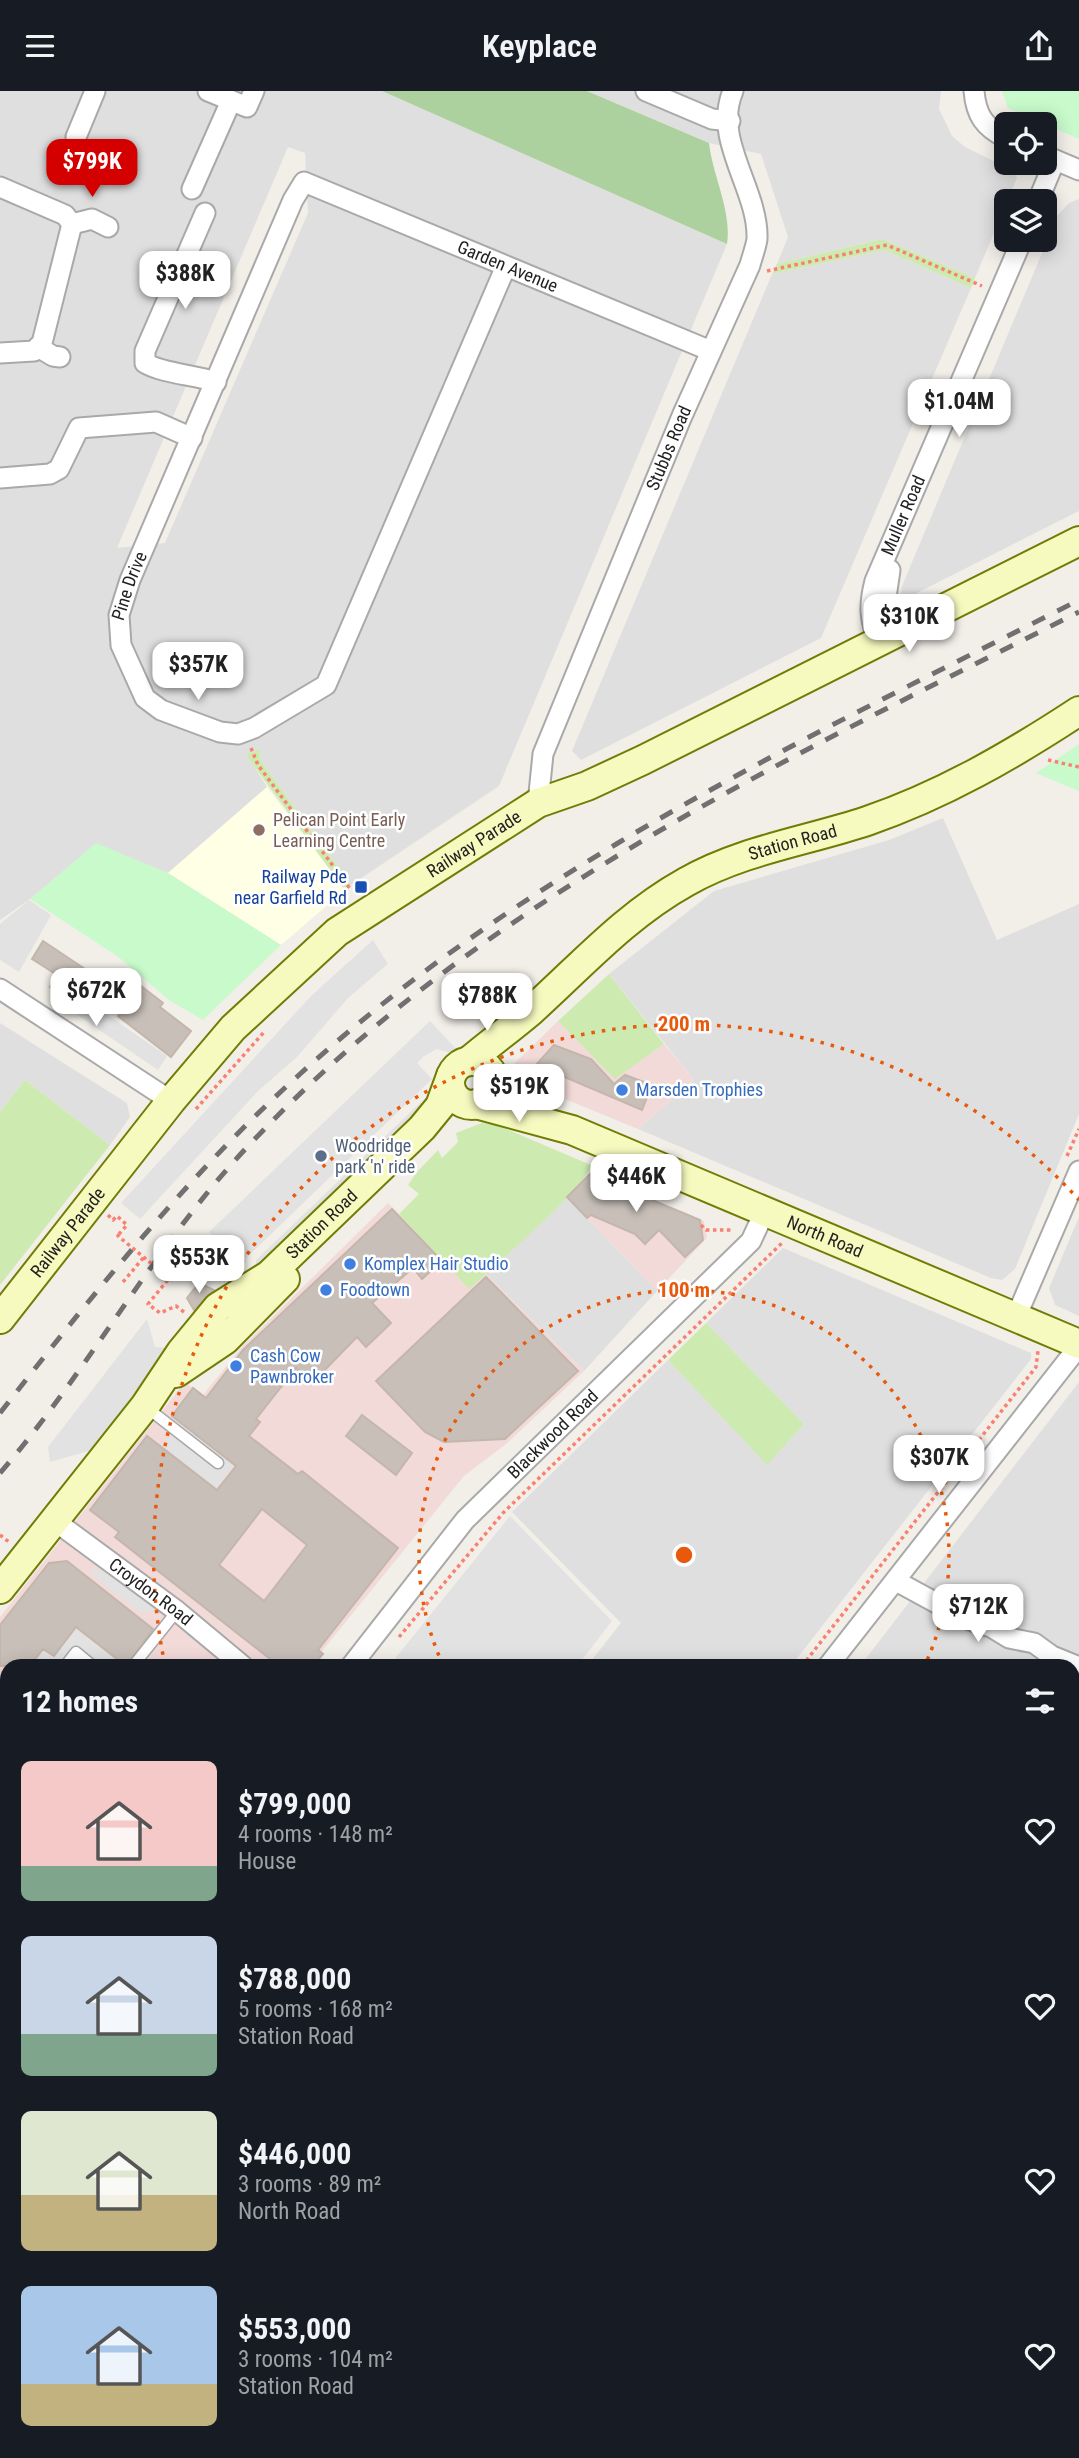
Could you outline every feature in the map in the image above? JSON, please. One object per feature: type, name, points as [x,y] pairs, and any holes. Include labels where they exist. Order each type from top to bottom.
[{"type":"street","points":[[76,137],[95,91]]},
{"type":"street","points":[[208,91],[247,107],[254,91]]},
{"type":"street","points":[[646,91],[712,119],[730,121]]},
{"type":"street","name":"Stubbs Road","points":[[538,803],[543,754],[711,351],[750,265],[757,239],[731,141],[733,91]]},
{"type":"street","points":[[974,91],[976,111],[994,132]]},
{"type":"street","points":[[192,189],[230,101]]},
{"type":"street","points":[[1057,161],[1079,170]]},
{"type":"street","name":"Garden Avenue","points":[[304,182],[711,351]]},
{"type":"street","name":"Pine Drive","points":[[238,734],[220,732],[153,704],[145,698],[121,645],[119,615],[126,592],[293,200],[304,182]]},
{"type":"street","points":[[0,187],[65,215],[72,224]]},
{"type":"street","points":[[205,213],[145,351],[145,363],[153,368],[188,373],[216,382]]},
{"type":"street","points":[[72,224],[92,219],[108,227]]},
{"type":"street","points":[[0,353],[34,351],[42,343],[72,224]]},
{"type":"street","name":"Muller Road","points":[[879,641],[872,622],[870,600],[1017,252]]},
{"type":"street","points":[[238,734],[254,728],[326,685],[506,267]]},
{"type":"street","points":[[38,347],[60,357]]},
{"type":"street","points":[[0,478],[50,474],[59,469],[79,428],[156,422],[192,437]]},
{"type":"street","name":"Railway Parade","points":[[0,1319],[180,1109],[233,1028],[337,932],[538,803],[587,786],[643,760],[1079,541]]},
{"type":"street","points":[[890,548],[891,566],[885,604],[898,616],[918,622]]},
{"type":"street","name":"Station Road","points":[[214,1332],[229,1299],[269,1275],[422,1128],[440,1106],[460,1069],[531,1011],[638,912],[687,881],[730,861],[866,821],[907,805],[1014,754],[1079,711]]},
{"type":"street","points":[[0,989],[180,1109]]},
{"type":"street","name":"Station Road","points":[[494,1079],[502,1056],[531,1011]]},
{"type":"street","points":[[485,1065],[494,1079],[489,1096],[475,1104],[463,1102],[454,1095],[460,1069],[485,1065]]},
{"type":"street","name":"North Road","points":[[494,1079],[572,1130]]},
{"type":"street","name":"Station Road","points":[[1,1586],[150,1400],[214,1332],[445,1125],[475,1104]]},
{"type":"street","name":"North Road","points":[[475,1104],[572,1130],[1079,1345]]},
{"type":"street","points":[[1016,1317],[1079,1171]]},
{"type":"street","name":"Blackwood Road","points":[[356,1659],[465,1520],[751,1241],[765,1213]]},
{"type":"street","points":[[834,1659],[1079,1345]]},
{"type":"street","name":"Croydon Road","points":[[55,1521],[177,1611],[235,1659]]},
{"type":"street","points":[[896,1581],[964,1619],[991,1627],[1009,1638],[1034,1643],[1059,1659]]},
{"type":"lane","points":[[150,1400],[218,1463]]},
{"type":"lane","points":[[139,1659],[177,1611]]},
{"type":"lane","points":[[70,1659],[76,1652],[84,1659]]},
{"type":"path","points":[[750,265],[768,271],[887,245],[1000,294]]},
{"type":"path","points":[[238,734],[351,890]]},
{"type":"path","points":[[1048,760],[1079,767]]},
{"type":"path","points":[[180,1109],[271,1025]]},
{"type":"path","points":[[105,1213],[111,1206]]},
{"type":"path","points":[[119,1217],[127,1225],[117,1236],[169,1278]]},
{"type":"path","points":[[701,1225],[706,1230],[731,1230]]},
{"type":"path","points":[[392,1646],[514,1501],[779,1245],[783,1242],[794,1247]]},
{"type":"path","points":[[149,1302],[190,1253],[209,1269],[215,1268]]},
{"type":"path","points":[[123,1282],[143,1258]]},
{"type":"path","points":[[807,1659],[1036,1367],[1037,1350],[1028,1346]]},
{"type":"shaded area","points":[[0,91],[382,91],[727,244],[499,786],[351,885],[261,761],[260,749],[247,755],[267,787],[168,873],[96,844],[30,899],[0,920]],"holes":[[[288,147],[305,153],[308,213],[165,543],[117,548]]]},
{"type":"shaded area","points":[[587,91],[941,91],[939,109],[952,136],[965,147],[994,161],[994,175],[1016,175],[1017,178],[1012,189],[994,189],[994,233],[975,278],[882,239],[777,264],[788,237],[761,154],[709,143]]},
{"type":"shaded area","points":[[1079,199],[1079,511],[907,598],[901,595],[902,586],[1042,252],[1057,252],[1057,217],[1069,203]]},
{"type":"shaded area","points":[[884,250],[971,288],[821,638],[581,760],[572,751],[772,274]]},
{"type":"shaded area","name":"Pelican Point Early Learning Centre","points":[[267,787],[345,890],[281,945],[168,873]]},
{"type":"shaded area","points":[[943,818],[997,940],[1079,904],[1079,1114],[1015,1269],[1002,1280],[991,1278],[638,1129],[694,1080],[609,974],[714,891],[889,840]]},
{"type":"shaded area","points":[[29,900],[51,915],[19,972],[0,960],[0,924]]},
{"type":"shaded area","points":[[373,940],[388,964],[348,998],[297,1057],[258,1091],[140,1219],[121,1203],[311,996]]},
{"type":"shaded area","points":[[80,996],[167,1056],[158,1070],[70,1010]]},
{"type":"shaded area","name":"Woodridge park 'n' ride","points":[[430,1021],[458,1051],[454,1054],[437,1049],[424,1056],[417,1063],[432,1079],[241,1263],[226,1247],[223,1250],[209,1232]]},
{"type":"shaded area","points":[[558,1021],[615,1078],[664,1044],[694,1080],[638,1129],[538,1088],[519,1074],[515,1063]]},
{"type":"shaded area","points":[[0,1023],[127,1103],[130,1117],[110,1145],[25,1080],[0,1112]]},
{"type":"shaded area","points":[[421,1102],[421,1129],[256,1285],[256,1260]]},
{"type":"shaded area","points":[[590,1174],[704,1221],[707,1238],[657,1291],[567,1197]]},
{"type":"shaded area","points":[[567,1197],[657,1291],[584,1371],[486,1274]]},
{"type":"shaded area","points":[[388,1203],[469,1288],[486,1274],[584,1371],[506,1444],[464,1476],[316,1659],[0,1659],[0,1617],[185,1382],[203,1395],[242,1347]]},
{"type":"shaded area","points":[[1079,1217],[1079,1316],[1055,1305],[1049,1288]]},
{"type":"shaded area","points":[[783,1248],[1031,1353],[1031,1359],[796,1659],[593,1659],[621,1623],[512,1512],[668,1360],[767,1464],[804,1424],[706,1323]]},
{"type":"shaded area","points":[[147,1319],[155,1347],[168,1348],[92,1450],[50,1462],[48,1447]]},
{"type":"shaded area","points":[[1079,1382],[1079,1659],[865,1659]]},
{"type":"shaded area","points":[[180,1423],[234,1465],[216,1488],[162,1446]]},
{"type":"shaded area","points":[[510,1516],[612,1621],[582,1659],[395,1659]]},
{"type":"shaded area","points":[[105,1569],[158,1609],[140,1613],[88,1571]]},
{"type":"shaded area","points":[[77,1629],[115,1659],[38,1659],[44,1651],[53,1658]]},
{"type":"green space","points":[[382,91],[587,91],[709,143],[725,207],[727,244]]},
{"type":"green space","points":[[1002,91],[1079,91],[1079,139],[1057,129],[1057,112],[1017,112],[1008,108]]},
{"type":"green space","points":[[882,239],[975,278],[971,288],[884,250],[772,274],[777,264]]},
{"type":"green space","points":[[1079,744],[1079,791],[1036,773]]},
{"type":"green space","points":[[260,749],[261,761],[351,885],[345,890],[246,755]]},
{"type":"green space","points":[[96,843],[168,873],[281,945],[203,1020],[169,1000],[117,956],[30,899]]},
{"type":"green space","points":[[609,974],[664,1044],[615,1079],[558,1021]]},
{"type":"green space","points":[[25,1080],[110,1145],[0,1285],[0,1112]]},
{"type":"green space","points":[[482,1123],[497,1125],[591,1165],[574,1191],[469,1289],[399,1214],[419,1194],[408,1185],[417,1172],[438,1150],[442,1158],[458,1142],[456,1133]]},
{"type":"green space","points":[[706,1323],[804,1424],[767,1465],[668,1360]]},
{"type":"building","points":[[43,941],[88,971],[70,1000],[50,987],[57,975],[32,959]]},
{"type":"building","points":[[141,986],[163,1003],[160,1007],[191,1031],[171,1057],[118,1016]]},
{"type":"building","points":[[554,1045],[591,1059],[614,1084],[625,1075],[652,1085],[642,1110],[536,1065]]},
{"type":"building","points":[[590,1174],[700,1220],[703,1240],[685,1257],[659,1230],[645,1244],[635,1234],[591,1215],[587,1218],[567,1197]]},
{"type":"building","points":[[392,1209],[442,1261],[422,1279],[413,1268],[372,1303],[391,1323],[366,1347],[357,1337],[311,1384],[296,1368],[256,1419],[260,1422],[249,1436],[298,1474],[302,1471],[398,1548],[318,1650],[323,1654],[319,1659],[270,1659],[115,1537],[119,1532],[90,1510],[147,1436],[217,1490],[236,1466],[172,1416],[193,1388],[206,1398],[243,1350]],"holes":[[[262,1509],[307,1545],[264,1601],[219,1565]]]},
{"type":"building","points":[[486,1277],[578,1371],[505,1439],[444,1442],[425,1432],[376,1381]]},
{"type":"building","points":[[199,1283],[214,1290],[194,1310],[187,1298]]},
{"type":"building","points":[[362,1415],[412,1453],[396,1475],[346,1436]]},
{"type":"building","points":[[67,1561],[153,1629],[131,1659],[117,1659],[76,1627],[54,1656],[43,1649],[35,1659],[0,1659],[0,1625],[49,1563]]},
{"type":"railway","points":[[0,1413],[106,1280],[180,1194],[300,1074],[388,999],[480,931],[673,811],[874,703],[1079,600]]},
{"type":"railway","points":[[0,1473],[33,1433],[154,1263],[217,1181],[252,1142],[342,1056],[437,977],[537,907],[642,841],[858,723],[1079,612]]},
{"type":"place","name":"Pelican Point Early Learning Centre","points":[[259,830]]},
{"type":"place","name":"Railway Pde near Garfield Rd","points":[[361,887]]},
{"type":"place","name":"Marsden Trophies","points":[[622,1090]]},
{"type":"place","name":"Woodridge park 'n' ride","points":[[321,1156]]},
{"type":"place","name":"Komplex Hair Studio","points":[[350,1264]]},
{"type":"place","name":"Foodtown","points":[[326,1290]]},
{"type":"place","name":"Cash Cow Pawnbroker","points":[[236,1366]]}]
